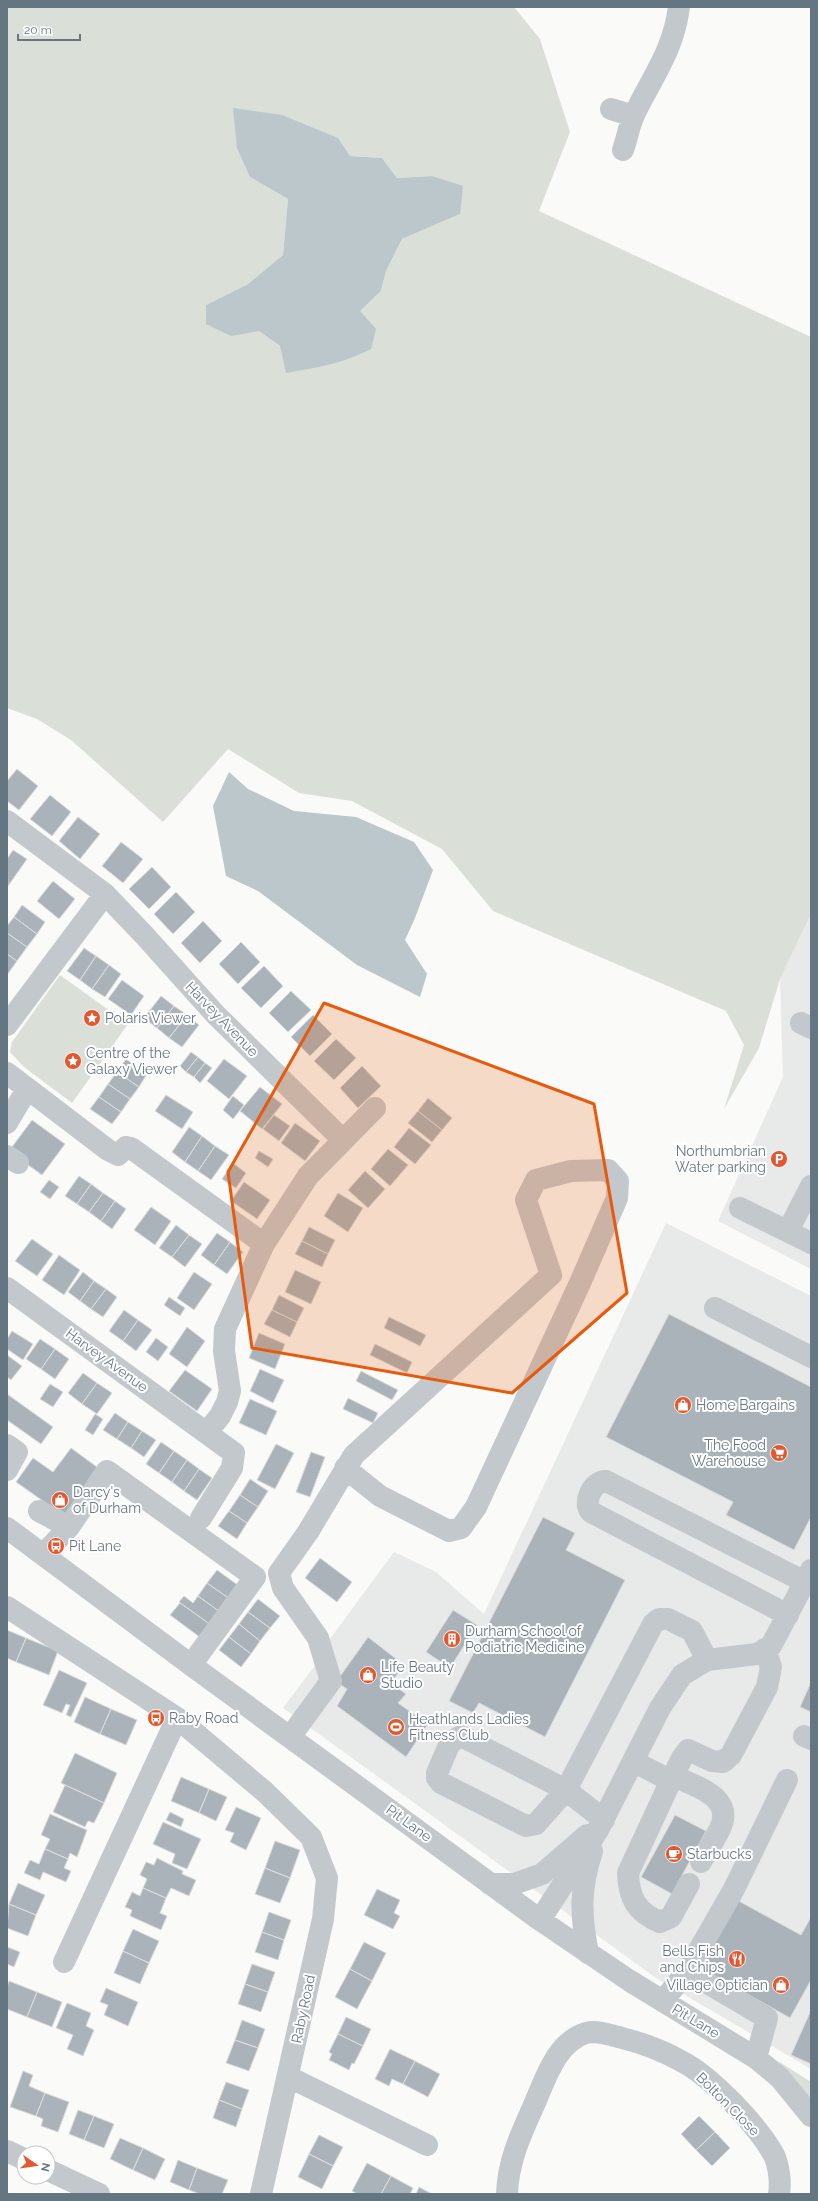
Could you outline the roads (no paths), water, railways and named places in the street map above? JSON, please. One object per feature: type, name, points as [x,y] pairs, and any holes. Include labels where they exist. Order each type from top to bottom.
[{"type":"street","points":[[623,150],[634,116],[669,50],[679,7]]},
{"type":"street","points":[[611,109],[634,116]]},
{"type":"street","name":"Harvey Avenue","points":[[7,821],[105,894],[216,1015],[343,1140]]},
{"type":"street","points":[[7,1025],[105,894]]},
{"type":"street","points":[[7,1073],[108,1150],[118,1155],[126,1147],[132,1148],[264,1244]]},
{"type":"street","points":[[7,1124],[27,1089]]},
{"type":"street","points":[[207,1432],[220,1416],[227,1402],[230,1391],[224,1351],[225,1329],[264,1244],[308,1176],[375,1108]]},
{"type":"street","points":[[345,1468],[380,1496],[449,1531],[462,1528],[476,1506],[580,1283],[617,1198],[618,1181],[608,1170],[571,1171],[536,1180],[526,1200],[551,1275]]},
{"type":"street","points":[[788,1232],[811,1186]]},
{"type":"street","points":[[740,1208],[811,1243]]},
{"type":"street","points":[[551,1275],[580,1283]]},
{"type":"street","points":[[290,1737],[331,1681],[318,1638],[283,1588],[279,1573],[308,1532],[354,1455],[551,1275]]},
{"type":"street","name":"Harvey Avenue","points":[[7,1288],[234,1453],[232,1468],[201,1518]]},
{"type":"street","points":[[715,1308],[811,1357]]},
{"type":"street","points":[[7,1445],[17,1452],[7,1470]]},
{"type":"street","points":[[43,1555],[69,1527],[107,1471],[255,1577],[191,1665]]},
{"type":"street","points":[[540,1920],[601,1825],[660,1708],[682,1675],[707,1660],[757,1654],[771,1646],[788,1616],[808,1576],[606,1481],[601,1481],[596,1484],[586,1503],[587,1508],[591,1512],[788,1616]]},
{"type":"street","points":[[39,1511],[69,1527]]},
{"type":"street","name":"Pit Lane","points":[[7,1528],[191,1665],[540,1920],[663,2001],[756,2058],[780,2078],[811,2116]]},
{"type":"street","name":"Raby Road","points":[[7,1607],[177,1718],[265,1792],[312,1837],[327,1878],[323,1919],[289,2077],[261,2194]]},
{"type":"street","points":[[601,1825],[566,1790],[461,1736],[450,1743],[437,1773],[437,1778],[440,1783],[526,1826],[536,1824],[566,1790],[653,1624],[659,1619],[668,1619],[692,1631],[707,1660]]},
{"type":"street","points":[[689,1884],[671,1917],[660,1922],[647,1916],[637,1907],[628,1886],[628,1873],[672,1778],[682,1758],[688,1750],[712,1761],[723,1762],[731,1755],[767,1687],[771,1667],[765,1649]]},
{"type":"street","points":[[64,1962],[177,1718]]},
{"type":"street","points":[[633,1761],[710,1794],[718,1800],[723,1809],[724,1820],[700,1862]]},
{"type":"street","points":[[663,2001],[687,1971],[734,1888],[787,1780]]},
{"type":"street","points":[[490,1884],[514,1884],[542,1874],[601,1825]]},
{"type":"street","points":[[588,1953],[581,1910],[585,1871],[601,1825]]},
{"type":"street","points":[[687,1971],[767,2018],[756,2058]]},
{"type":"street","name":"Bolton Close","points":[[507,2194],[507,2177],[514,2151],[554,2061],[572,2041],[586,2033],[602,2033],[635,2041],[682,2061],[707,2079],[752,2125],[775,2156],[780,2184],[779,2194]]},
{"type":"street","points":[[289,2077],[427,2145]]},
{"type":"street","points":[[56,2174],[99,2194]]},
{"type":"place","name":"Polaris Viewer","points":[[92,1018]]},
{"type":"place","name":"Centre of the Galaxy Viewer","points":[[73,1061]]},
{"type":"place","name":"Northumbrian Water parking","points":[[779,1159]]},
{"type":"place","name":"Home Bargains","points":[[683,1405]]},
{"type":"place","name":"The Food Warehouse","points":[[779,1453]]},
{"type":"place","name":"Darcy's of Durham","points":[[60,1500]]},
{"type":"place","name":"Pit Lane","points":[[56,1546]]},
{"type":"place","name":"Durham School of Podiatric Medicine","points":[[452,1639]]},
{"type":"place","name":"Life Beauty Studio","points":[[368,1675]]},
{"type":"place","name":"Raby Road","points":[[156,1718]]},
{"type":"place","name":"Heathlands Ladies Fitness Club","points":[[396,1727]]},
{"type":"place","name":"Starbucks","points":[[674,1854]]},
{"type":"place","name":"Bells Fish and Chips","points":[[737,1959]]},
{"type":"place","name":"Village Optician","points":[[781,1985]]}]
